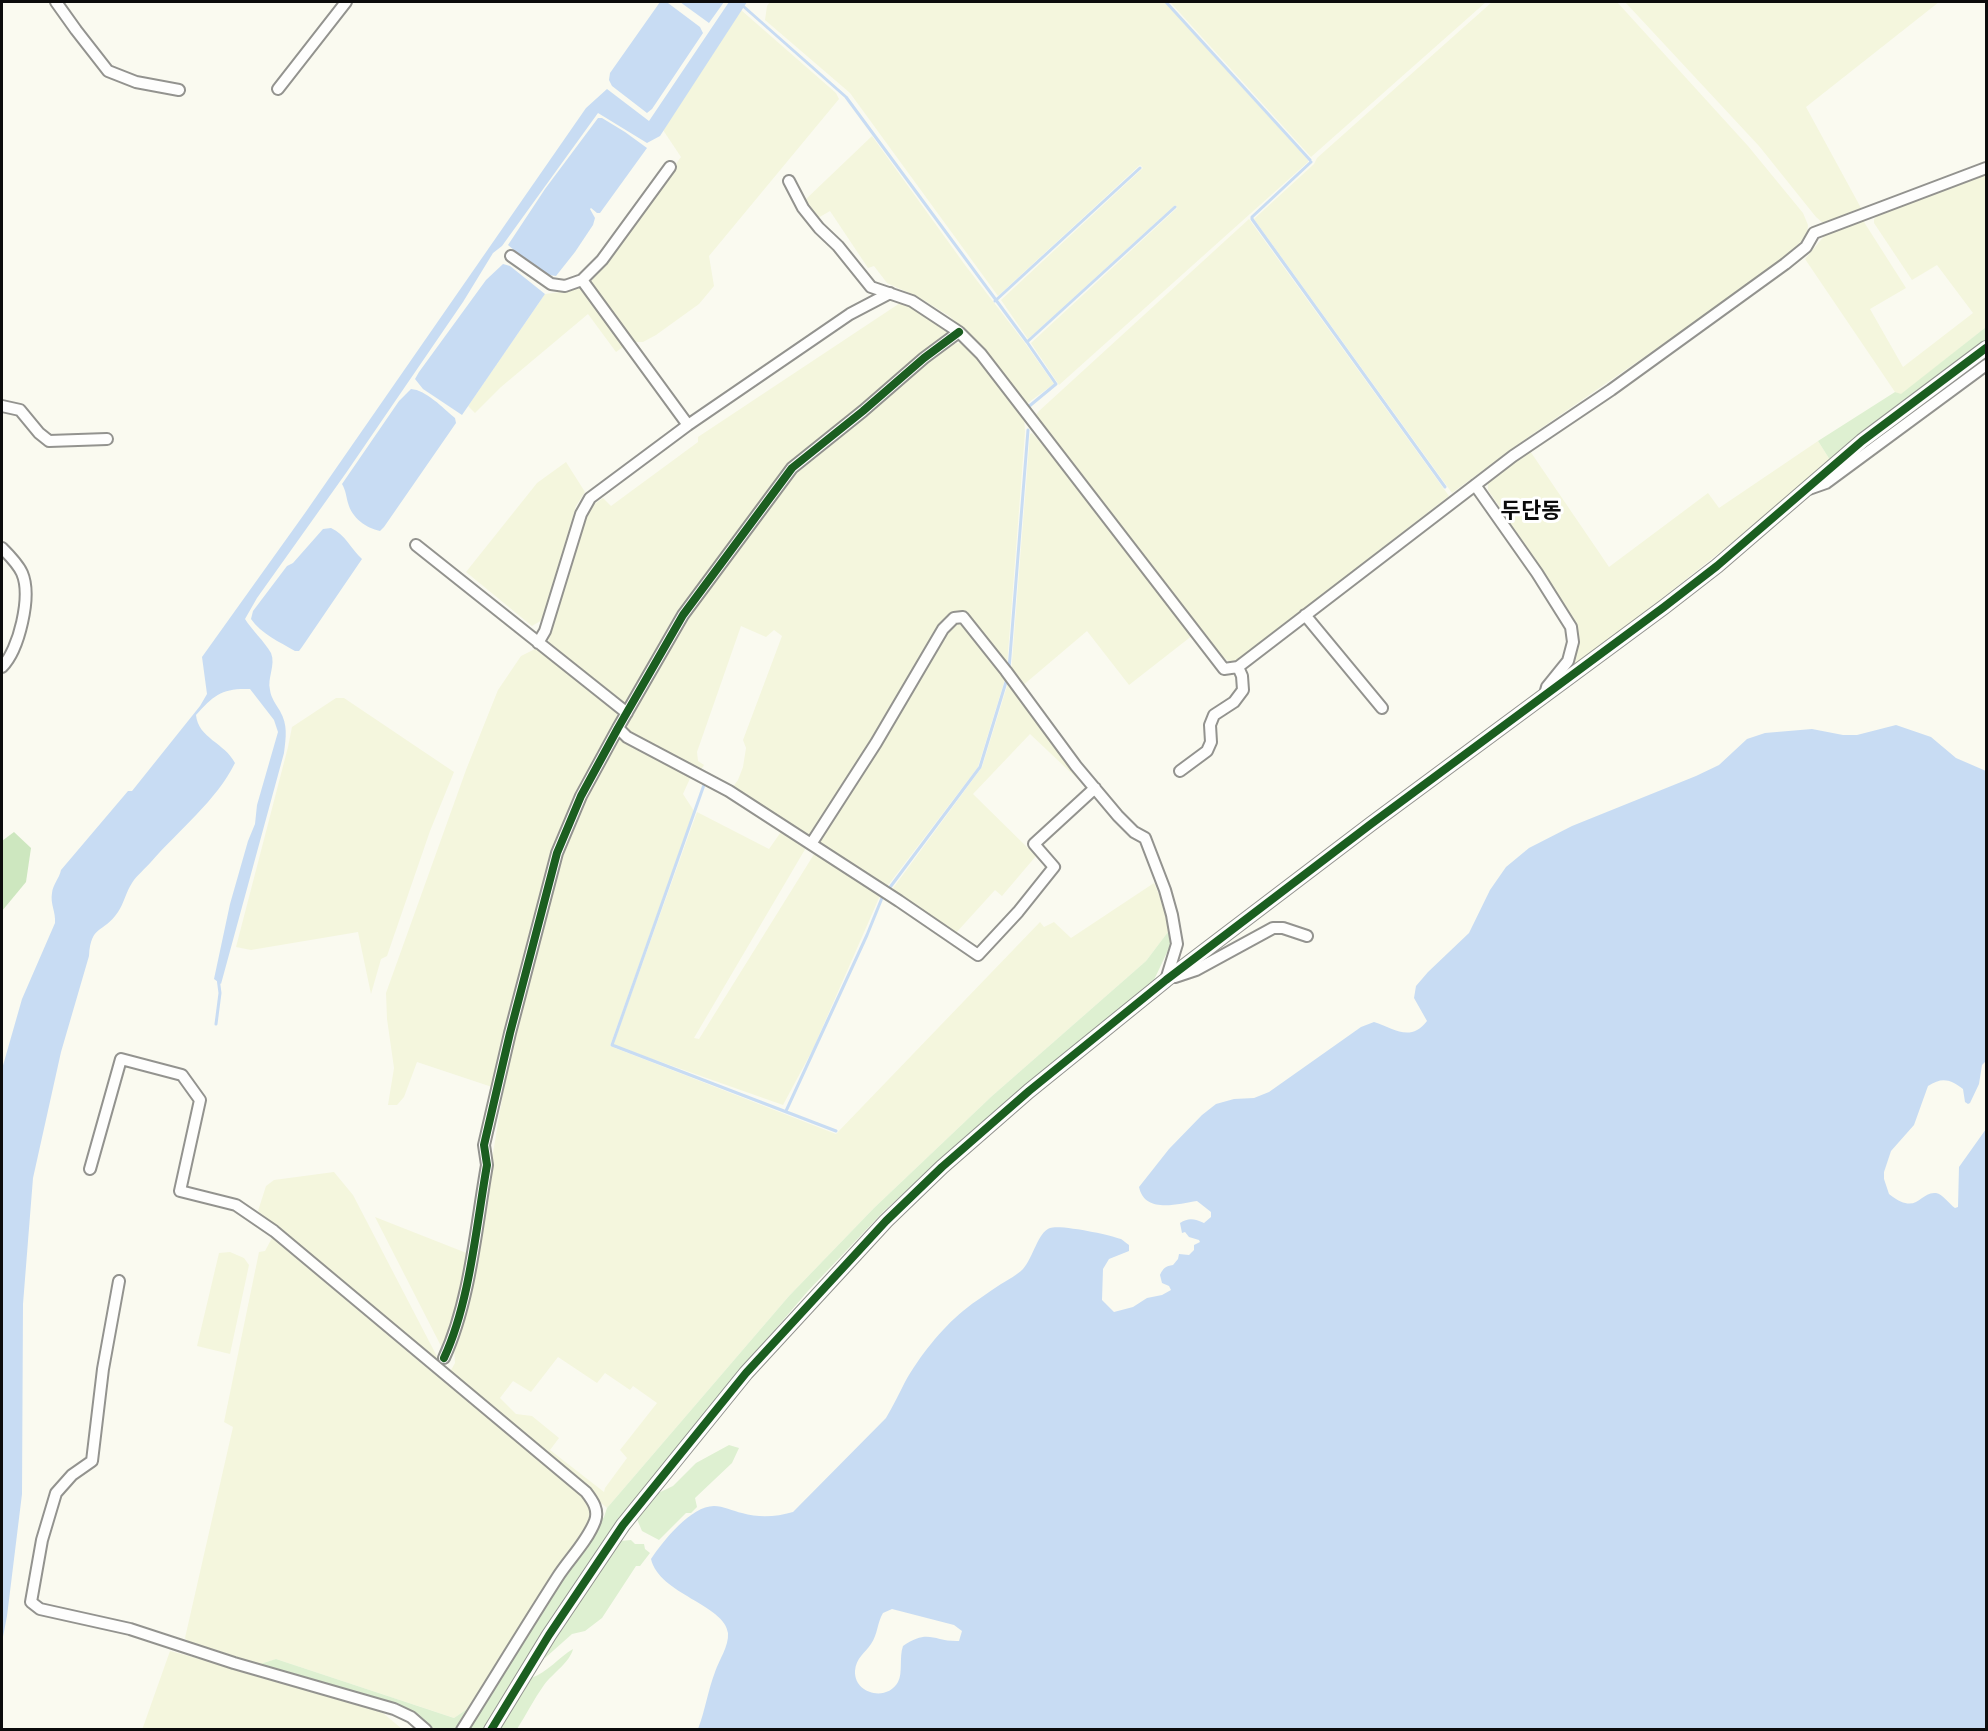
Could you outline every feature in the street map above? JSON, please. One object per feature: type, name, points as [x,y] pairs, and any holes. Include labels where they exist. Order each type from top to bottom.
[{"type":"street","points":[[56,2],[108,71],[136,82],[179,90]]},
{"type":"street","points":[[278,89],[346,2]]},
{"type":"street","points":[[511,256],[550,284],[565,286],[582,280],[602,261],[670,167]]},
{"type":"street","points":[[789,181],[803,208],[871,287],[912,301],[959,332],[981,354],[1224,669],[1238,667],[1513,456],[1611,390],[1785,264],[1806,247],[1814,233],[1986,168]]},
{"type":"street","points":[[582,280],[688,425]]},
{"type":"street","points":[[538,643],[545,632],[581,514],[590,498],[688,425],[850,314],[890,293]]},
{"type":"street","points":[[444,1358],[454,1335],[463,1303],[487,1165],[484,1145],[510,1033],[557,853],[581,796],[683,615],[792,468],[924,358],[959,332]]},
{"type":"street","points":[[491,1730],[560,1617],[623,1524],[746,1373],[886,1221],[942,1167],[1029,1091],[1166,980],[1717,566],[1862,441],[1986,348]]},
{"type":"street","points":[[1803,491],[1826,483],[1986,365]]},
{"type":"street","points":[[2,406],[20,410],[49,441],[107,439]]},
{"type":"street","points":[[1475,485],[1537,573],[1571,627],[1573,642],[1568,661],[1547,687],[1544,698]]},
{"type":"street","points":[[416,545],[627,714]]},
{"type":"street","points":[[2,548],[23,574],[26,604],[20,634],[7,662],[2,667]]},
{"type":"street","points":[[1305,615],[1382,708]]},
{"type":"street","points":[[811,844],[876,743],[943,629],[958,616],[967,620],[1076,766],[1134,832],[1145,838],[1155,861],[1172,915],[1177,944],[1166,980]]},
{"type":"street","points":[[1180,771],[1207,751],[1211,742],[1210,725],[1214,715],[1234,702],[1244,690],[1238,667]]},
{"type":"street","points":[[618,728],[627,737],[729,791],[978,955],[1018,912],[1054,867],[1034,844],[1095,788]]},
{"type":"street","points":[[1166,980],[1197,970],[1273,928],[1283,928],[1308,936]]},
{"type":"street","points":[[90,1168],[121,1059],[182,1075],[200,1100],[180,1191],[236,1205],[274,1231],[565,1474],[592,1500],[596,1509],[596,1519],[589,1533],[561,1571],[462,1730]]},
{"type":"street","points":[[119,1281],[103,1370],[92,1461],[72,1475],[56,1492],[42,1540],[31,1602],[40,1609],[130,1629],[234,1663],[394,1708],[411,1717],[426,1730]]},
{"type":"green space","points":[[770,2],[1165,2],[1308,162],[1059,385],[1031,343],[1177,208],[1175,205],[1028,339],[1001,300],[1143,168],[1140,165],[998,296],[850,93],[765,20],[767,6]]},
{"type":"green space","points":[[1170,2],[1486,2],[1311,157]]},
{"type":"green space","points":[[1492,2],[1617,2],[1748,146],[1803,213],[1808,225],[1807,234],[1801,245],[1783,261],[1527,438],[1452,493],[1254,219],[1314,164],[1317,158]]},
{"type":"green space","points":[[1625,2],[1939,2],[1806,107],[1861,208],[1823,223],[1759,146]]},
{"type":"green space","points":[[741,10],[836,93],[839,99],[709,256],[714,286],[699,304],[656,335],[643,342],[635,342],[619,325],[591,286],[593,276],[681,157],[663,130]]},
{"type":"green space","points":[[872,136],[1054,384],[1025,405],[966,331],[949,316],[920,298],[887,283],[874,266],[868,268],[830,211],[818,218],[805,200]]},
{"type":"green space","points":[[1986,171],[1986,327],[1901,395],[1895,392],[1805,259],[1825,235],[1834,229],[1860,219],[1864,222],[1906,288],[1870,309],[1903,367],[1973,313],[1937,265],[1912,280],[1874,223],[1874,219]]},
{"type":"green space","points":[[1249,219],[1449,496],[1242,657],[1231,663],[1223,657],[1179,604],[1037,421],[1036,415]]},
{"type":"green space","points":[[579,287],[623,347],[616,352],[588,314],[501,387],[475,413],[468,406],[545,294]]},
{"type":"green space","points":[[908,302],[948,327],[947,333],[941,341],[790,465],[627,704],[622,704],[549,644],[550,625],[590,507],[603,498],[611,506],[698,442],[698,437],[900,303]]},
{"type":"green space","points":[[1986,327],[1986,340],[1851,441],[1830,460],[1818,441],[1895,392],[1901,394]]},
{"type":"green space","points":[[966,343],[1024,416],[1025,432],[1007,666],[956,613],[812,840],[732,788],[743,767],[746,748],[743,740],[782,636],[774,630],[766,637],[741,626],[697,752],[698,761],[704,765],[701,770],[631,735],[626,731],[625,725],[683,620],[794,472],[933,355],[949,344]]},
{"type":"green space","points":[[1032,433],[1053,456],[1193,635],[1129,685],[1087,631],[1021,687],[1011,673],[1030,434]]},
{"type":"green space","points":[[1818,441],[1830,460],[1763,518],[1558,681],[1577,652],[1579,642],[1573,617],[1488,490],[1488,483],[1492,477],[1530,451],[1609,567],[1708,493],[1719,508]]},
{"type":"green space","points":[[566,462],[585,492],[576,506],[542,620],[532,626],[466,572],[537,483]]},
{"type":"green space","points":[[961,620],[1006,676],[978,767],[886,888],[817,843],[948,626]]},
{"type":"green space","points":[[535,649],[543,651],[613,708],[618,715],[615,726],[581,789],[517,993],[492,1087],[417,1062],[404,1097],[397,1105],[388,1105],[394,1068],[386,993],[466,770],[498,690],[521,656]]},
{"type":"green space","points":[[1008,683],[1085,782],[1084,785],[1030,734],[973,794],[1036,856],[1002,896],[995,890],[955,934],[891,891],[982,767]]},
{"type":"green space","points":[[336,698],[344,698],[454,772],[430,831],[387,956],[381,959],[371,994],[358,932],[251,950],[236,947],[292,727]]},
{"type":"green space","points":[[618,736],[692,774],[683,794],[694,811],[610,1046],[836,1134],[1040,922],[1044,927],[1054,922],[1071,938],[1154,883],[1171,928],[1146,961],[992,1096],[874,1208],[789,1296],[607,1508],[455,1380],[451,1370],[455,1363],[454,1348],[485,1201],[513,1033],[551,899],[566,836]],"holes":[[[558,1357],[597,1383],[605,1373],[630,1390],[633,1386],[657,1403],[620,1450],[627,1458],[604,1492],[550,1450],[559,1438],[532,1416],[516,1414],[500,1398],[513,1381],[531,1392]]]},
{"type":"green space","points":[[697,812],[769,849],[783,829],[807,846],[694,1038],[699,1039],[816,851],[882,894],[813,1049],[783,1105],[613,1045]]},
{"type":"green space","points":[[14,832],[31,848],[26,882],[2,911],[2,841]]},
{"type":"green space","points":[[1171,928],[1171,944],[1153,982],[1010,1098],[884,1211],[808,1291],[713,1402],[624,1515],[485,1729],[469,1730],[519,1646],[604,1517],[607,1508],[789,1296],[874,1208],[992,1096],[1146,961]]},
{"type":"green space","points":[[334,1172],[353,1195],[443,1368],[258,1211],[266,1186],[274,1180]]},
{"type":"green space","points":[[375,1217],[469,1254],[459,1304],[443,1350]]},
{"type":"green space","points":[[272,1238],[581,1495],[589,1505],[591,1516],[586,1526],[470,1707],[454,1718],[276,1659],[260,1664],[190,1645],[185,1638],[233,1427],[224,1422],[259,1252],[265,1251]]},
{"type":"green space","points":[[230,1252],[244,1258],[249,1265],[230,1354],[197,1346],[219,1253]]},
{"type":"green space","points":[[729,1445],[739,1448],[732,1463],[695,1498],[697,1507],[691,1513],[686,1513],[659,1540],[642,1531],[636,1517],[652,1496],[673,1486],[696,1463]]},
{"type":"green space","points":[[631,1540],[635,1544],[644,1544],[645,1549],[650,1553],[640,1566],[636,1566],[602,1618],[585,1631],[572,1634],[545,1658],[620,1541]]},
{"type":"green space","points":[[573,1649],[565,1663],[544,1685],[517,1729],[499,1730],[531,1678],[543,1672]]},
{"type":"green space","points":[[170,1651],[339,1696],[383,1713],[402,1729],[142,1730]]},
{"type":"green space","points":[[276,1659],[454,1718],[470,1707],[458,1729],[434,1729],[414,1714],[382,1702],[260,1664]]},
{"type":"water","points":[[660,2],[668,3],[700,27],[703,33],[652,109],[647,113],[612,86],[609,80],[610,73]]},
{"type":"water","points":[[680,2],[724,2],[709,23]]},
{"type":"water","points":[[729,2],[747,2],[660,136],[647,143],[598,113],[502,246],[493,253],[463,302],[257,598],[245,619],[271,653],[273,662],[270,690],[284,721],[286,736],[284,753],[221,984],[214,979],[230,904],[255,824],[257,805],[278,732],[274,720],[250,689],[232,690],[219,694],[196,715],[202,729],[231,756],[235,763],[208,802],[136,877],[118,912],[92,939],[61,1052],[33,1178],[23,1304],[22,1494],[2,1642],[2,1069],[22,999],[55,923],[52,893],[61,870],[128,791],[132,791],[200,706],[207,694],[202,657],[305,513],[586,108],[607,89],[649,121]]},
{"type":"water","points":[[598,118],[602,118],[625,132],[647,148],[600,213],[590,209],[595,218],[593,225],[556,276],[549,275],[536,269],[508,245],[545,189]]},
{"type":"water","points":[[503,264],[510,266],[545,294],[462,415],[423,389],[415,379],[486,280]]},
{"type":"water","points":[[411,389],[434,400],[455,418],[456,423],[380,531],[365,525],[356,518],[342,484],[399,401]]},
{"type":"water","points":[[331,528],[344,538],[362,559],[302,647],[299,651],[295,651],[260,629],[251,619],[253,611],[287,566],[293,563],[323,529]]},
{"type":"water","points":[[1896,725],[1931,737],[1956,758],[1986,771],[1986,1061],[1982,1065],[1979,1084],[1968,1104],[1965,1102],[1963,1089],[1954,1083],[1942,1080],[1928,1086],[1914,1125],[1891,1151],[1884,1179],[1889,1194],[1906,1203],[1917,1201],[1930,1193],[1936,1193],[1955,1208],[1958,1207],[1959,1167],[1986,1129],[1986,1729],[698,1729],[727,1643],[728,1633],[724,1623],[716,1615],[666,1581],[656,1571],[651,1559],[670,1534],[687,1518],[705,1508],[714,1506],[761,1516],[793,1512],[886,1418],[911,1373],[939,1335],[968,1307],[1023,1269],[1042,1235],[1050,1228],[1064,1227],[1097,1233],[1121,1239],[1129,1245],[1129,1251],[1109,1259],[1103,1269],[1102,1300],[1114,1312],[1133,1307],[1147,1298],[1162,1295],[1171,1290],[1169,1286],[1162,1283],[1160,1275],[1162,1271],[1173,1265],[1179,1254],[1189,1255],[1194,1250],[1194,1245],[1200,1242],[1189,1237],[1185,1232],[1182,1233],[1180,1223],[1192,1219],[1204,1223],[1211,1217],[1211,1212],[1197,1201],[1163,1205],[1148,1201],[1142,1195],[1139,1187],[1169,1149],[1216,1104],[1234,1099],[1254,1098],[1269,1092],[1361,1027],[1374,1022],[1408,1033],[1421,1028],[1427,1021],[1414,998],[1416,986],[1469,933],[1490,890],[1506,867],[1529,848],[1572,826],[1719,765],[1747,739],[1765,733],[1812,729],[1843,735],[1857,735]],"holes":[[[892,1609],[954,1625],[962,1631],[959,1641],[926,1637],[903,1646],[898,1682],[886,1692],[872,1693],[865,1690],[856,1679],[856,1666],[873,1640],[883,1613]]]},
{"type":"waterway","points":[[1166,2],[1310,160]]},
{"type":"waterway","points":[[743,6],[846,97],[1027,342],[1056,384],[1027,408]]},
{"type":"waterway","points":[[1311,162],[1252,219],[1445,487]]},
{"type":"waterway","points":[[995,301],[1140,168]]},
{"type":"waterway","points":[[1027,342],[1175,207]]},
{"type":"waterway","points":[[1009,669],[1028,430]]},
{"type":"waterway","points":[[786,1111],[882,898],[980,767],[1006,682]]},
{"type":"waterway","points":[[705,782],[612,1045],[836,1131]]},
{"type":"waterway","points":[[216,1024],[220,993],[218,978]]},
{"type":"cycle path","points":[[444,1358],[453,1336],[466,1289],[487,1165],[484,1145],[510,1033],[557,853],[581,796],[683,615],[792,468],[924,358],[959,332]]},
{"type":"cycle path","points":[[491,1730],[549,1635],[623,1525],[746,1373],[886,1221],[942,1167],[1029,1091],[1166,980],[1371,824],[1664,607],[1717,566],[1862,441],[1986,348]]},
{"type":"district","name":"두단동","points":[[1531,512]]}]
